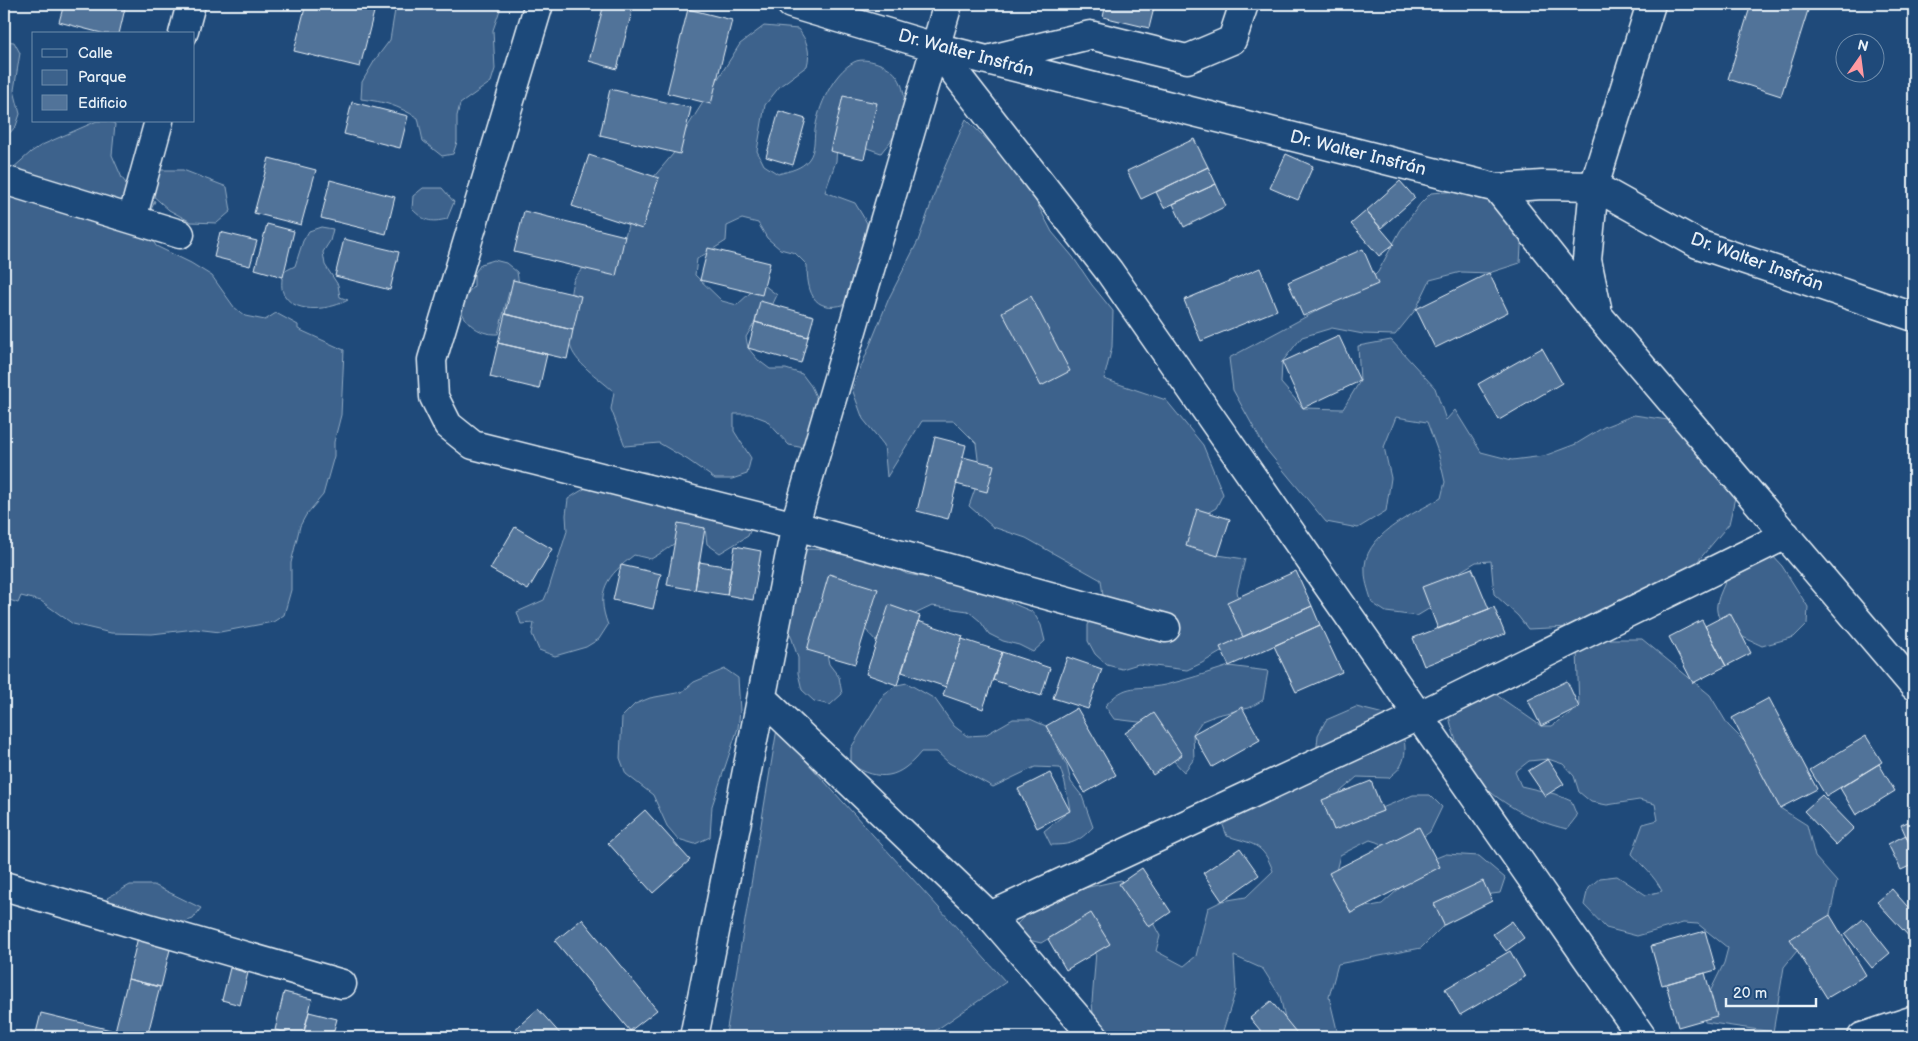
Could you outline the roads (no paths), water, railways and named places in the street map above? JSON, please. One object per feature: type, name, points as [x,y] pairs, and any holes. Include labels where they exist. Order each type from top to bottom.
[{"type":"street","points":[[184,32],[191,4]]},
{"type":"street","points":[[539,4],[432,360],[434,397],[448,425],[473,445],[796,526],[1166,628]]},
{"type":"street","name":"Dr. Walter Insfrán","points":[[791,4],[987,60],[1497,188],[1594,186],[1698,244],[1914,317]]},
{"type":"street","points":[[694,1037],[796,526],[948,4]]},
{"type":"street","points":[[987,60],[1090,35],[1187,59],[1232,40],[1244,4]]},
{"type":"street","points":[[1598,315],[1587,260],[1594,186],[1651,4]]},
{"type":"street","points":[[935,46],[1109,271],[1642,1037]]},
{"type":"street","points":[[132,219],[159,122]]},
{"type":"street","points":[[4,180],[180,234]]},
{"type":"street","points":[[1497,188],[1598,315],[1914,686]]},
{"type":"street","points":[[990,916],[1418,716],[1786,535]]},
{"type":"street","points":[[762,698],[990,916],[1094,1037]]},
{"type":"street","points":[[4,886],[342,984]]},
{"type":"street","points":[[1862,1037],[1914,1020]]}]
